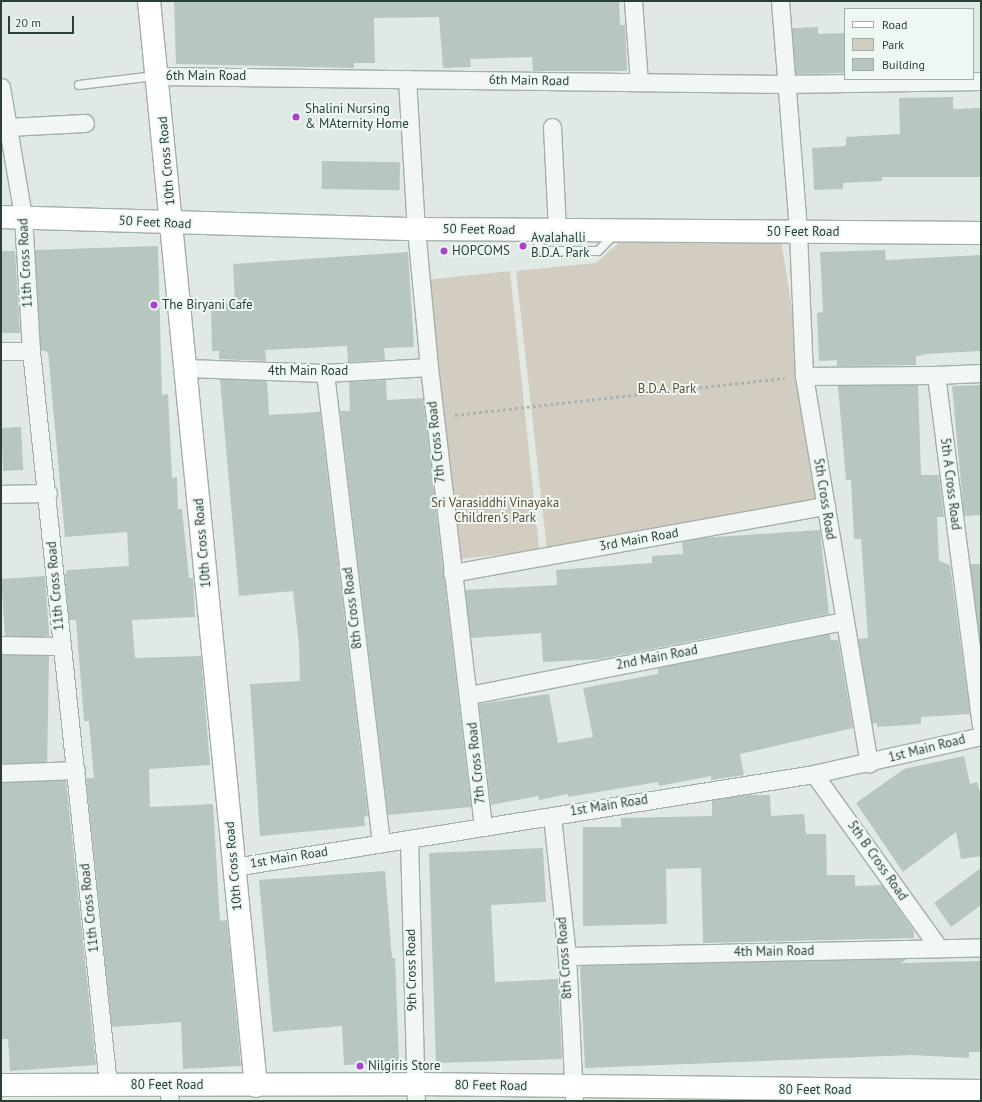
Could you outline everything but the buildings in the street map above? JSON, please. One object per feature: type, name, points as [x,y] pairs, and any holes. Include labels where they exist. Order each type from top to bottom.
[{"type":"street","name":"10th Cross Road","points":[[149,1],[173,224],[256,1086]]},
{"type":"street","points":[[633,1],[639,82]]},
{"type":"street","name":"5th Cross Road","points":[[780,1],[784,84],[798,232],[804,376],[869,764]]},
{"type":"street","name":"6th Main Road","points":[[158,76],[784,84],[981,81]]},
{"type":"street","name":"7th Cross Road","points":[[407,79],[416,229],[429,367],[452,573],[470,695],[483,826]]},
{"type":"street","name":"11th Cross Road","points":[[1,87],[23,216],[30,351],[48,493],[61,646],[76,770],[108,1085]]},
{"type":"street","points":[[8,127],[86,123]]},
{"type":"street","points":[[552,127],[557,230]]},
{"type":"street","name":"50 Feet Road","points":[[1,216],[173,224],[416,229],[981,233]]},
{"type":"street","points":[[1,351],[30,351]]},
{"type":"street","name":"4th Main Road","points":[[187,368],[325,373],[429,367]]},
{"type":"street","name":"8th Cross Road","points":[[325,373],[381,843]]},
{"type":"street","points":[[804,376],[936,375],[981,373]]},
{"type":"street","name":"5th A Cross Road","points":[[936,375],[981,724]]},
{"type":"street","points":[[1,494],[48,493]]},
{"type":"street","name":"3rd Main Road","points":[[452,573],[826,506]]},
{"type":"street","name":"2nd Main Road","points":[[470,695],[845,621]]},
{"type":"street","points":[[1,645],[61,646]]},
{"type":"street","name":"1st Main Road","points":[[234,867],[814,774],[869,764],[981,736]]},
{"type":"street","points":[[1,773],[76,770]]},
{"type":"street","name":"5th B Cross Road","points":[[814,774],[939,948]]},
{"type":"street","name":"8th Cross Road","points":[[552,816],[567,956],[574,1095]]},
{"type":"street","name":"9th Cross Road","points":[[409,839],[415,1092]]},
{"type":"street","name":"4th Main Road","points":[[567,956],[981,947]]},
{"type":"street","name":"80 Feet Road","points":[[1,1085],[108,1085],[169,1093],[256,1086],[415,1092],[574,1095],[981,1091]]},
{"type":"lane","name":"6th Main Road","points":[[78,85],[158,76]]},
{"type":"lane","points":[[530,230],[544,251],[598,251],[618,231]]},
{"type":"path","points":[[435,417],[804,376]]},
{"type":"green space","name":"B.D.A. Park","points":[[624,238],[781,240],[823,503],[547,550],[516,271],[596,263]]},
{"type":"green space","name":"Sri Varasiddhi Vinayaka Children's Park","points":[[510,271],[539,550],[457,559],[427,280]]},
{"type":"place","name":"Shalini Nursing & MAternity Home","points":[[296,117]]},
{"type":"place","name":"Avalahalli B.D.A. Park","points":[[523,246]]},
{"type":"place","name":"HOPCOMS","points":[[444,251]]},
{"type":"place","name":"The Biryani Cafe","points":[[154,305]]},
{"type":"place","name":"Nilgiris Store","points":[[360,1066]]}]
